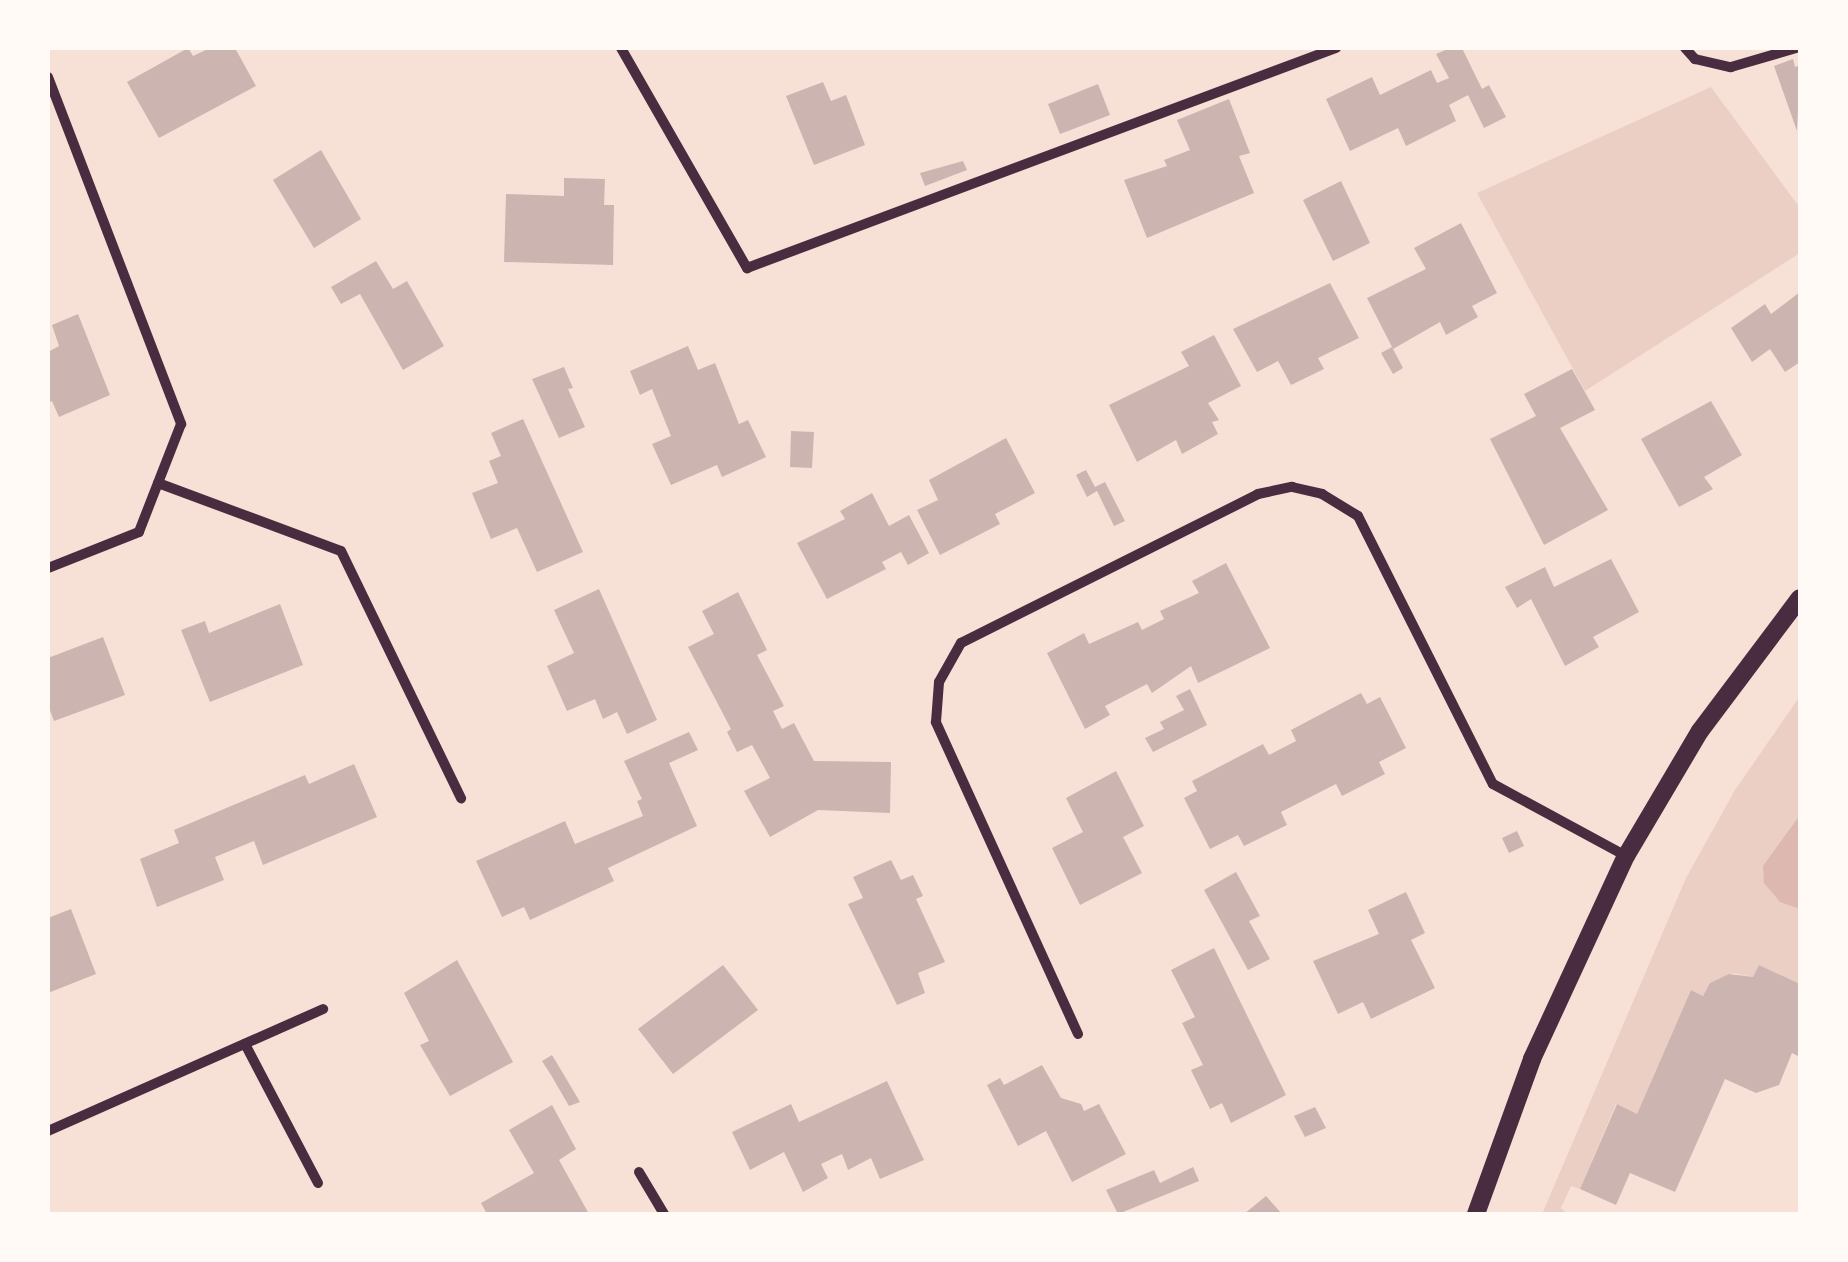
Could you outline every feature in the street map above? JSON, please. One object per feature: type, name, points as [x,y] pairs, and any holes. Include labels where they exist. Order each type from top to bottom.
[{"type":"street","points":[[620,48],[747,268],[1336,48]]},
{"type":"street","points":[[1684,48],[1695,58],[1731,67],[1796,48]]},
{"type":"street","points":[[48,77],[181,424],[139,532],[48,568]]},
{"type":"street","points":[[158,483],[341,551],[462,798]]},
{"type":"street","points":[[1078,1034],[936,722],[939,682],[961,644],[1258,494],[1292,486],[1322,494],[1358,516],[1493,784],[1626,856]]},
{"type":"street","points":[[1476,1214],[1532,1059],[1626,856],[1700,731],[1800,598]]},
{"type":"street","points":[[48,1131],[323,1009]]},
{"type":"street","points":[[245,1044],[318,1183]]},
{"type":"street","points":[[639,1172],[664,1214]]},
{"type":"shaded area","points":[[1711,87],[1800,208],[1800,253],[1585,391],[1477,193]]},
{"type":"shaded area","points":[[1800,696],[1800,984],[1759,965],[1753,977],[1733,973],[1712,982],[1703,996],[1691,990],[1637,1114],[1616,1104],[1580,1189],[1571,1186],[1561,1208],[1568,1214],[1542,1214],[1686,878],[1735,790]]},
{"type":"shaded area","points":[[1800,815],[1800,909],[1780,902],[1764,883],[1763,866]]},
{"type":"building","points":[[188,48],[193,56],[210,48],[235,48],[256,86],[159,138],[127,82]]},
{"type":"building","points":[[1462,48],[1482,89],[1489,85],[1506,117],[1484,128],[1468,95],[1449,105],[1456,121],[1406,146],[1398,128],[1350,151],[1326,99],[1372,77],[1380,95],[1431,70],[1437,83],[1449,78],[1436,54]]},
{"type":"building","points":[[1793,59],[1795,67],[1800,65],[1797,131],[1774,66]]},
{"type":"building","points":[[823,82],[831,101],[846,95],[865,145],[814,165],[786,96]]},
{"type":"building","points":[[1098,84],[1110,115],[1060,134],[1048,104]]},
{"type":"building","points":[[1229,99],[1250,153],[1239,156],[1254,193],[1147,238],[1124,180],[1167,166],[1164,160],[1190,150],[1177,120]]},
{"type":"building","points":[[321,150],[361,219],[314,248],[273,180]]},
{"type":"building","points":[[963,161],[967,170],[925,186],[920,173]]},
{"type":"building","points":[[564,178],[605,179],[604,205],[614,205],[613,265],[504,262],[506,194],[564,196]]},
{"type":"building","points":[[1341,181],[1370,243],[1333,261],[1303,200]]},
{"type":"building","points":[[1461,223],[1497,293],[1472,306],[1478,317],[1446,335],[1440,322],[1393,349],[1367,298],[1426,269],[1414,248]]},
{"type":"building","points":[[376,261],[393,289],[407,281],[444,346],[403,370],[360,294],[341,304],[331,287]]},
{"type":"building","points":[[1330,283],[1359,338],[1318,358],[1324,369],[1291,385],[1278,361],[1257,372],[1233,329]]},
{"type":"building","points":[[1800,292],[1800,362],[1785,372],[1770,349],[1752,362],[1731,328],[1765,304],[1771,314]]},
{"type":"building","points":[[78,314],[110,395],[59,417],[52,401],[48,403],[48,352],[59,346],[52,325]]},
{"type":"building","points":[[1214,335],[1241,386],[1208,403],[1219,420],[1212,422],[1218,434],[1182,454],[1176,440],[1137,462],[1109,405],[1189,366],[1181,352]]},
{"type":"building","points":[[688,346],[698,370],[715,363],[739,424],[748,420],[766,457],[722,477],[717,465],[671,485],[652,444],[671,436],[652,389],[640,395],[630,371]]},
{"type":"building","points":[[1392,347],[1403,368],[1393,374],[1381,353]]},
{"type":"building","points":[[564,367],[573,388],[568,389],[585,427],[559,438],[532,379]]},
{"type":"building","points":[[1572,369],[1595,410],[1560,428],[1608,510],[1544,545],[1490,439],[1536,416],[1524,394]]},
{"type":"building","points":[[1711,401],[1742,455],[1704,477],[1713,489],[1679,507],[1641,439]]},
{"type":"building","points":[[523,419],[583,552],[537,572],[517,528],[491,539],[472,493],[498,483],[489,461],[501,456],[491,433]]},
{"type":"building","points":[[791,431],[814,432],[812,468],[790,467]]},
{"type":"building","points":[[1006,438],[1035,493],[995,514],[1000,524],[940,555],[917,510],[938,500],[929,480]]},
{"type":"building","points":[[1086,470],[1095,487],[1105,482],[1125,521],[1114,526],[1097,491],[1087,497],[1076,475]]},
{"type":"building","points":[[872,493],[889,526],[909,515],[929,553],[908,565],[901,552],[882,562],[886,569],[827,599],[797,543],[845,519],[840,511]]},
{"type":"building","points":[[1611,559],[1639,612],[1593,637],[1599,647],[1565,666],[1531,599],[1517,608],[1505,587],[1545,567],[1554,587]]},
{"type":"building","points":[[1226,563],[1270,648],[1198,683],[1191,666],[1152,693],[1147,684],[1105,706],[1110,715],[1085,729],[1047,653],[1084,633],[1089,644],[1138,622],[1142,630],[1164,619],[1160,611],[1199,593],[1192,581]]},
{"type":"building","points":[[599,589],[657,720],[627,734],[617,712],[603,719],[595,699],[567,711],[547,666],[574,653],[554,610]]},
{"type":"building","points":[[738,592],[767,650],[757,655],[784,706],[773,711],[782,729],[794,723],[814,761],[891,762],[890,813],[818,810],[770,837],[744,791],[770,778],[752,745],[737,752],[727,732],[731,729],[688,647],[714,634],[702,611]]},
{"type":"building","points":[[280,604],[303,665],[210,702],[181,630],[205,621],[209,633]]},
{"type":"building","points":[[103,637],[125,695],[54,721],[48,705],[48,658]]},
{"type":"building","points":[[1190,689],[1207,725],[1153,752],[1145,738],[1164,729],[1160,722],[1184,710],[1176,696]]},
{"type":"building","points":[[1361,693],[1367,704],[1380,697],[1406,748],[1379,762],[1385,774],[1342,796],[1336,784],[1281,812],[1287,825],[1244,846],[1238,835],[1210,849],[1184,798],[1197,791],[1192,781],[1263,744],[1269,755],[1296,741],[1291,730]]},
{"type":"building","points":[[689,732],[698,750],[669,763],[697,826],[608,868],[614,881],[530,920],[524,907],[502,917],[476,861],[565,821],[575,844],[643,816],[637,801],[642,799],[624,761]]},
{"type":"building","points":[[354,764],[377,817],[263,865],[254,841],[215,857],[224,880],[157,907],[140,859],[179,843],[174,830],[305,775],[309,784]]},
{"type":"building","points":[[1116,771],[1144,826],[1123,837],[1142,873],[1080,905],[1052,848],[1083,832],[1066,798]]},
{"type":"building","points":[[1517,831],[1524,846],[1509,853],[1502,838]]},
{"type":"building","points":[[891,860],[901,880],[913,875],[923,896],[916,899],[945,962],[918,973],[925,993],[897,1005],[848,904],[863,898],[853,877]]},
{"type":"building","points":[[1236,872],[1260,916],[1249,921],[1270,959],[1248,970],[1204,890]]},
{"type":"building","points":[[1406,892],[1425,933],[1411,940],[1435,988],[1371,1019],[1363,1002],[1338,1014],[1313,961],[1379,934],[1368,910]]},
{"type":"building","points":[[71,909],[96,974],[48,993],[48,918]]},
{"type":"building","points":[[1214,948],[1286,1095],[1231,1123],[1222,1103],[1210,1109],[1191,1070],[1203,1065],[1182,1023],[1195,1017],[1171,970]]},
{"type":"building","points":[[457,960],[513,1062],[450,1096],[420,1045],[429,1041],[404,993]]},
{"type":"building","points":[[723,965],[758,1010],[673,1074],[638,1029]]},
{"type":"building","points":[[1759,965],[1800,984],[1800,1057],[1792,1053],[1779,1085],[1756,1093],[1725,1079],[1675,1192],[1630,1173],[1616,1205],[1580,1189],[1617,1104],[1637,1114],[1691,990],[1703,996],[1710,983],[1729,974],[1753,977]]},
{"type":"building","points":[[552,1055],[580,1102],[569,1106],[542,1061]]},
{"type":"building","points":[[1042,1065],[1061,1098],[1081,1104],[1084,1111],[1099,1104],[1126,1154],[1072,1182],[1046,1131],[1018,1146],[987,1085],[1000,1078],[1004,1085]]},
{"type":"building","points":[[887,1081],[924,1160],[880,1179],[871,1158],[848,1170],[842,1154],[821,1164],[828,1178],[803,1192],[784,1152],[750,1170],[732,1132],[791,1104],[799,1122]]},
{"type":"building","points":[[552,1105],[576,1149],[559,1160],[589,1214],[487,1214],[481,1203],[534,1173],[509,1130]]},
{"type":"building","points":[[1315,1107],[1326,1128],[1305,1137],[1294,1116]]},
{"type":"building","points":[[1193,1167],[1199,1181],[1118,1214],[1106,1190],[1154,1170],[1160,1183]]},
{"type":"building","points":[[1266,1196],[1282,1214],[1244,1214]]}]
